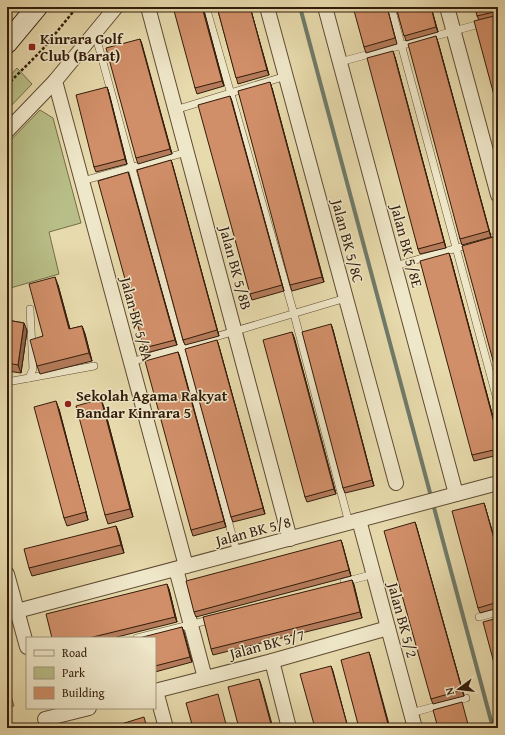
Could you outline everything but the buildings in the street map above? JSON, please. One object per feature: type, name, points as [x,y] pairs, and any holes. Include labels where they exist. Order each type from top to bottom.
[{"type":"main road","points":[[7,43],[37,7]]},
{"type":"street","points":[[7,131],[55,81],[116,7]]},
{"type":"street","name":"Jalan BK 5/8B","points":[[148,7],[290,539]]},
{"type":"street","name":"Jalan BK 5/8C","points":[[268,7],[396,483]]},
{"type":"street","name":"Jalan BK 5/8E","points":[[325,7],[456,494]]},
{"type":"street","points":[[448,7],[498,195]]},
{"type":"street","name":"Jalan BK 5/8A","points":[[55,81],[131,362],[181,568],[191,625],[205,678]]},
{"type":"street","name":"Jalan BK 5/8","points":[[17,611],[498,483]]},
{"type":"street","name":"Jalan BK 5/2","points":[[354,522],[374,574],[415,728]]},
{"type":"street","points":[[7,574],[26,643]]},
{"type":"street","name":"Jalan BK 5/7","points":[[156,691],[272,661],[388,628]]},
{"type":"street","points":[[272,661],[289,728]]},
{"type":"street","points":[[156,694],[166,728]]},
{"type":"street","points":[[45,718],[85,709]]},
{"type":"lane","points":[[206,7],[354,522]]},
{"type":"lane","points":[[391,7],[498,403]]},
{"type":"lane","points":[[340,62],[498,19]]},
{"type":"lane","points":[[95,33],[238,553]]},
{"type":"lane","points":[[175,110],[286,76]]},
{"type":"lane","points":[[82,181],[187,152]]},
{"type":"lane","points":[[395,266],[498,236]]},
{"type":"lane","points":[[131,362],[346,298]]},
{"type":"lane","points":[[29,378],[33,369],[30,309]]},
{"type":"lane","points":[[7,382],[94,366]]},
{"type":"lane","points":[[336,585],[374,574]]},
{"type":"lane","points":[[479,617],[498,612]]},
{"type":"lane","points":[[141,637],[221,616]]},
{"type":"lane","points":[[411,713],[466,698]]},
{"type":"path","points":[[7,85],[42,50],[77,7]]},
{"type":"green space","points":[[17,68],[32,84],[7,110],[7,79]]},
{"type":"green space","points":[[40,110],[53,118],[81,223],[49,232],[59,274],[7,289],[7,144]]},
{"type":"green space","points":[[7,682],[14,706],[7,708]]},
{"type":"waterway","points":[[300,7],[493,728]]},
{"type":"place","name":"Kinrara Golf Club (Barat)","points":[[32,47]]},
{"type":"place","name":"Sekolah Agama Rakyat Bandar Kinrara 5","points":[[68,404]]}]
